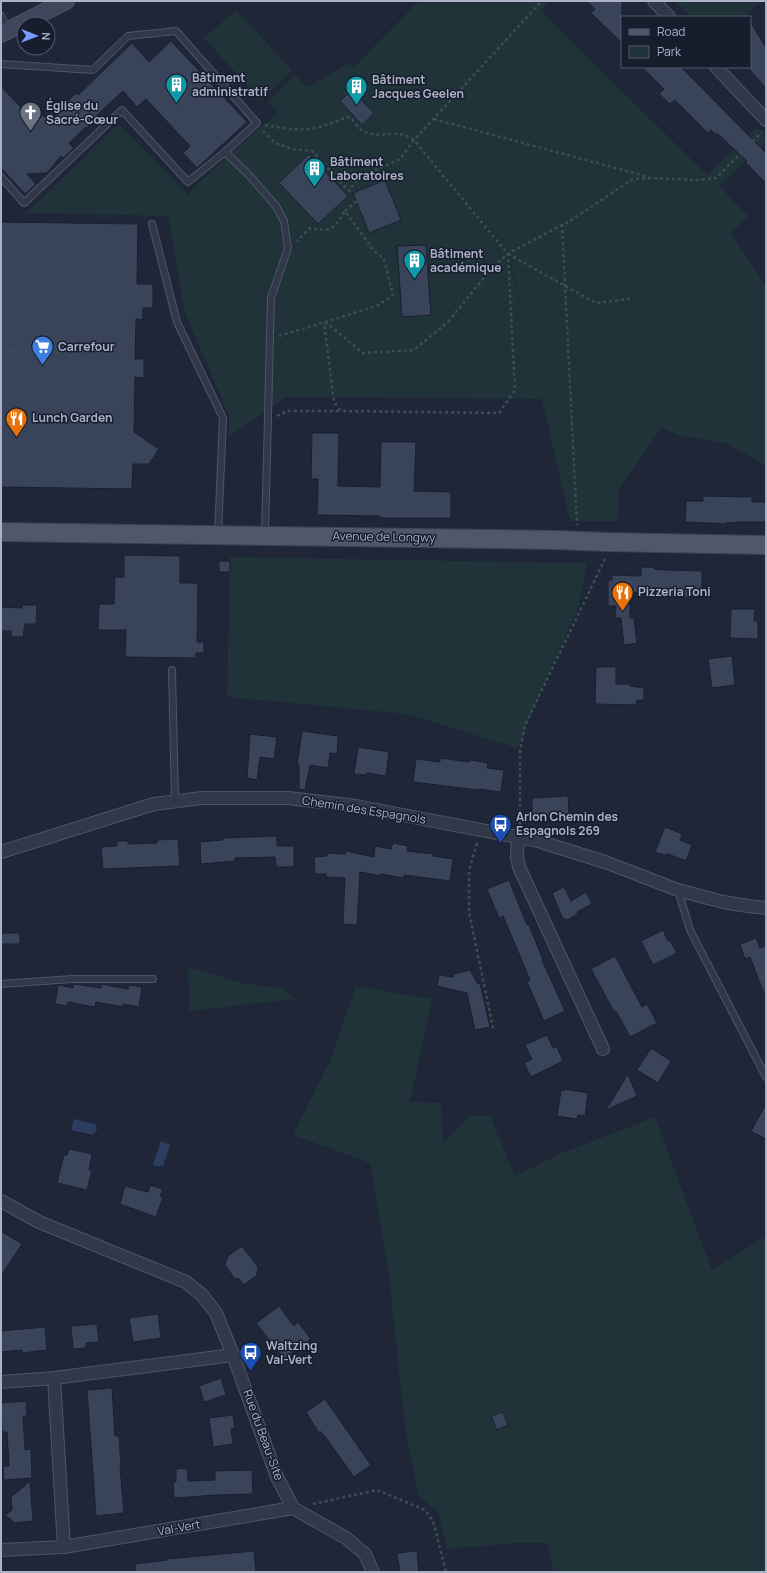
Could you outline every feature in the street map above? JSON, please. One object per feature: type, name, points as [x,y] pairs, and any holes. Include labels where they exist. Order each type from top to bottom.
[{"type":"main road","points":[[3,27],[66,1]]},
{"type":"main road","name":"Avenue de Longwy","points":[[1,532],[766,545]]},
{"type":"street","points":[[654,1],[668,16]]},
{"type":"street","points":[[717,68],[766,120]]},
{"type":"street","name":"Chemin des Espagnols","points":[[1,852],[154,804],[175,800],[224,797],[288,798],[356,806],[538,841],[591,857],[678,890],[723,902],[766,908]]},
{"type":"street","points":[[518,837],[517,857],[519,866],[603,1049]]},
{"type":"street","name":"Rue du Beau-Site","points":[[1,1201],[39,1222],[186,1282],[202,1295],[216,1313],[233,1355],[277,1477],[293,1508]]},
{"type":"street","points":[[1,1382],[54,1378],[233,1355]]},
{"type":"street","points":[[54,1378],[64,1547]]},
{"type":"street","points":[[293,1508],[346,1538],[365,1554],[373,1572]]},
{"type":"street","name":"Val-Vert","points":[[1,1550],[64,1547],[293,1508]]},
{"type":"lane","points":[[1,64],[93,70],[128,36],[176,32],[257,123],[225,152],[188,182],[122,110],[24,203],[1,177]]},
{"type":"lane","points":[[225,152],[248,174],[276,206],[284,221],[288,248],[271,298],[265,536]]},
{"type":"lane","points":[[152,224],[177,322],[223,418],[218,536]]},
{"type":"lane","points":[[172,670],[175,800]]},
{"type":"lane","points":[[678,890],[690,930],[766,1077]]},
{"type":"lane","points":[[1,984],[72,979],[153,979]]},
{"type":"path","points":[[257,123],[274,143],[292,149],[312,151],[349,191],[358,178],[400,159],[414,140],[542,1]]},
{"type":"path","points":[[257,123],[294,130],[326,125],[342,118],[350,117],[364,132],[381,136],[393,133],[408,136],[414,140],[508,254],[596,304],[630,299]]},
{"type":"path","points":[[434,119],[651,178]]},
{"type":"path","points":[[324,322],[363,353],[414,350],[448,322],[492,268],[508,254],[573,219],[633,179],[651,178],[698,180],[716,178],[766,127]]},
{"type":"path","points":[[288,248],[310,228],[326,231],[336,225],[344,211],[357,201]]},
{"type":"path","points":[[271,338],[377,306],[393,295],[384,259],[374,251],[344,211]]},
{"type":"path","points":[[562,224],[578,541]]},
{"type":"path","points":[[268,421],[287,411],[499,413],[515,390],[508,254]]},
{"type":"path","points":[[324,322],[334,402],[341,411]]},
{"type":"path","points":[[1,350],[32,352],[113,352]]},
{"type":"path","points":[[518,837],[520,826],[520,751],[524,725],[605,560],[606,542]]},
{"type":"path","points":[[481,831],[469,871],[469,912],[493,1028]]},
{"type":"path","points":[[293,1508],[377,1490],[425,1510],[433,1521],[446,1572]]},
{"type":"green space","points":[[419,1],[549,1],[541,11],[707,175],[757,128],[766,142],[719,186],[748,216],[731,233],[766,287],[766,465],[725,443],[681,436],[661,428],[619,489],[618,521],[570,521],[542,399],[285,397],[229,437],[229,416],[185,313],[168,216],[26,213],[119,124],[188,195],[195,186],[278,112],[267,103],[295,75],[307,87],[350,63],[354,67]],"holes":[[[438,169],[509,253],[529,344],[508,254]]]},
{"type":"green space","points":[[680,1],[761,1],[745,16],[689,16],[677,3]]},
{"type":"green space","points":[[236,10],[292,70],[261,101],[204,38]]},
{"type":"green space","points":[[230,557],[587,563],[579,605],[517,748],[407,714],[227,697]]},
{"type":"green space","points":[[188,967],[242,983],[283,989],[296,999],[189,1011]]},
{"type":"green space","points":[[356,986],[432,999],[410,1102],[441,1103],[443,1143],[470,1116],[490,1116],[515,1176],[562,1153],[655,1117],[712,1270],[766,1236],[766,1572],[554,1572],[547,1543],[515,1543],[447,1549],[438,1511],[418,1494],[405,1426],[389,1276],[370,1163],[293,1135],[330,1061]]},
{"type":"water","points":[[74,1119],[95,1124],[97,1130],[93,1135],[71,1130]]},
{"type":"water","points":[[161,1141],[170,1145],[163,1166],[155,1166],[153,1164]]},
{"type":"building","points":[[587,1],[622,1],[621,42],[591,13],[595,9]]},
{"type":"building","points":[[751,23],[766,48],[766,88],[750,70]]},
{"type":"building","name":"Bâtiment administratif","points":[[171,41],[247,122],[197,168],[183,153],[190,146],[146,99],[137,107],[123,91],[96,116],[98,117],[87,128],[86,127],[69,143],[74,148],[63,158],[61,156],[47,173],[27,174],[36,184],[25,194],[1,168],[1,86],[35,123],[43,115],[49,122],[66,106],[65,104],[76,93],[78,95],[132,43],[149,62]]},
{"type":"building","points":[[643,68],[682,68],[766,153],[766,183],[745,162],[747,161],[717,133],[716,135],[711,130],[708,133],[675,100],[670,104],[659,94],[664,89]]},
{"type":"building","name":"Bâtiment Jacques Geelen","points":[[352,90],[374,113],[362,125],[340,101]]},
{"type":"building","name":"Bâtiment Laboratoires","points":[[309,154],[348,196],[318,224],[279,183]]},
{"type":"building","points":[[385,180],[401,220],[369,233],[353,193]]},
{"type":"building","points":[[1,222],[138,224],[137,284],[153,284],[153,308],[143,308],[143,320],[136,319],[135,359],[144,359],[144,378],[135,377],[134,432],[159,449],[149,464],[133,464],[132,489],[1,487]]},
{"type":"building","name":"Bâtiment académique","points":[[426,245],[431,315],[402,317],[397,246]]},
{"type":"building","points":[[312,433],[339,433],[338,486],[380,487],[381,442],[416,442],[414,491],[451,492],[451,518],[380,518],[380,516],[317,515],[318,479],[311,479]]},
{"type":"building","points":[[703,496],[752,497],[752,502],[766,502],[766,522],[740,522],[726,524],[685,522],[686,501],[703,501]]},
{"type":"building","points":[[124,555],[180,556],[180,583],[198,583],[197,642],[204,642],[204,653],[196,653],[196,658],[125,657],[126,630],[98,630],[99,604],[114,604],[115,577],[124,577]]},
{"type":"building","points":[[219,561],[230,561],[230,572],[219,572]]},
{"type":"building","points":[[641,567],[654,567],[654,569],[666,570],[702,571],[702,597],[670,597],[670,593],[630,592],[630,618],[634,618],[637,643],[624,645],[621,618],[615,618],[616,606],[608,606],[608,580],[612,580],[612,575],[641,576]]},
{"type":"building","points":[[22,605],[37,605],[36,624],[25,624],[23,637],[11,637],[11,631],[1,631],[1,607],[22,608]]},
{"type":"building","points":[[731,609],[755,609],[754,621],[758,621],[758,639],[730,638]]},
{"type":"building","points":[[732,656],[735,685],[712,688],[708,659]]},
{"type":"building","points":[[596,667],[616,667],[616,684],[630,684],[630,686],[644,688],[644,700],[637,700],[636,705],[595,704]]},
{"type":"building","points":[[302,731],[338,736],[337,754],[330,753],[328,768],[310,765],[305,790],[299,789],[299,765],[297,765]]},
{"type":"building","points":[[250,734],[277,737],[274,759],[260,757],[257,780],[247,778]]},
{"type":"building","points":[[358,747],[389,752],[386,776],[367,773],[366,775],[354,774]]},
{"type":"building","points":[[440,758],[488,763],[487,768],[504,770],[501,792],[413,782],[416,759],[440,762]]},
{"type":"building","points":[[568,796],[569,815],[532,816],[532,798]]},
{"type":"building","points":[[665,827],[682,834],[680,840],[692,845],[686,861],[668,854],[664,855],[655,852]]},
{"type":"building","points":[[277,836],[277,846],[294,846],[294,867],[276,867],[275,857],[235,858],[235,861],[201,864],[200,842],[223,840],[222,838]]},
{"type":"building","points":[[178,839],[180,866],[103,869],[101,847],[117,846],[117,841],[128,841],[128,844],[157,843],[157,840]]},
{"type":"building","points":[[393,843],[408,846],[407,851],[433,854],[433,856],[453,859],[450,881],[404,875],[404,878],[381,874],[381,876],[360,872],[357,925],[343,924],[345,878],[326,877],[326,874],[315,874],[314,857],[327,856],[327,853],[345,854],[346,851],[374,857],[375,846],[391,849]]},
{"type":"building","points":[[509,880],[565,1011],[544,1021],[527,982],[530,980],[503,916],[499,918],[487,889]]},
{"type":"building","points":[[564,887],[571,901],[586,892],[592,904],[577,912],[578,914],[567,920],[565,918],[563,919],[552,893]]},
{"type":"building","points":[[663,930],[668,941],[670,940],[677,953],[653,965],[641,941]]},
{"type":"building","points":[[1,933],[20,933],[20,944],[1,944]]},
{"type":"building","points":[[756,938],[760,948],[766,946],[765,996],[750,957],[745,959],[740,944]]},
{"type":"building","points":[[615,956],[642,1007],[647,1004],[657,1023],[630,1037],[616,1011],[614,1012],[591,969]]},
{"type":"building","points":[[470,970],[478,984],[480,983],[490,1027],[475,1030],[467,993],[437,986],[439,975],[453,977],[454,974]]},
{"type":"building","points":[[74,984],[101,988],[101,984],[128,989],[129,985],[142,987],[139,1007],[123,1004],[123,1007],[96,1002],[95,1007],[68,1002],[67,1006],[55,1004],[58,985],[73,988]]},
{"type":"building","points":[[547,1035],[553,1048],[557,1047],[563,1061],[531,1077],[524,1063],[532,1059],[525,1045]]},
{"type":"building","points":[[651,1048],[671,1061],[658,1083],[637,1070]]},
{"type":"building","points":[[628,1074],[637,1096],[606,1110]]},
{"type":"building","points":[[565,1089],[588,1093],[585,1116],[578,1115],[577,1119],[557,1116],[561,1090],[564,1091]]},
{"type":"building","points":[[766,1104],[766,1139],[751,1131]]},
{"type":"building","points":[[69,1149],[92,1154],[89,1170],[92,1171],[87,1190],[57,1183],[64,1155],[67,1155]]},
{"type":"building","points":[[150,1185],[163,1189],[160,1196],[163,1197],[156,1217],[120,1204],[125,1186],[148,1192]]},
{"type":"building","points":[[1,1231],[22,1244],[1,1276]]},
{"type":"building","points":[[242,1246],[258,1267],[257,1275],[244,1285],[239,1279],[234,1278],[225,1265],[228,1256]]},
{"type":"building","points":[[279,1306],[294,1326],[298,1322],[311,1339],[284,1359],[256,1323]]},
{"type":"building","points":[[158,1314],[161,1338],[133,1342],[129,1318]]},
{"type":"building","points":[[97,1324],[99,1342],[86,1343],[86,1348],[73,1349],[71,1326]]},
{"type":"building","points":[[45,1327],[47,1350],[22,1353],[22,1350],[1,1352],[1,1331]]},
{"type":"building","points":[[221,1378],[226,1395],[204,1402],[199,1386]]},
{"type":"building","points":[[112,1388],[115,1436],[119,1436],[124,1513],[96,1516],[87,1390]]},
{"type":"building","points":[[325,1399],[371,1465],[354,1477],[324,1435],[320,1431],[319,1433],[306,1412]]},
{"type":"building","points":[[26,1401],[27,1416],[23,1416],[25,1450],[31,1449],[32,1478],[4,1480],[3,1466],[9,1466],[7,1432],[2,1432],[1,1403]]},
{"type":"building","points":[[503,1412],[508,1425],[497,1430],[491,1416]]},
{"type":"building","points":[[233,1415],[235,1428],[231,1429],[233,1444],[213,1447],[209,1418]]},
{"type":"building","points":[[187,1468],[188,1481],[215,1480],[215,1471],[252,1470],[253,1494],[174,1498],[173,1482],[176,1482],[176,1469]]},
{"type":"building","points":[[30,1481],[33,1521],[15,1523],[5,1515],[12,1510],[11,1497]]},
{"type":"building","points":[[254,1551],[256,1572],[135,1572],[135,1564],[167,1559]]},
{"type":"building","points":[[417,1551],[419,1572],[400,1572],[397,1553]]},
{"type":"place","name":"Bâtiment administratif","points":[[177,104]]},
{"type":"place","name":"Bâtiment Jacques Geelen","points":[[357,106]]},
{"type":"place","name":"Église du Sacré-Cœur","points":[[30,132]]},
{"type":"place","name":"Bâtiment Laboratoires","points":[[314,188]]},
{"type":"place","name":"Bâtiment académique","points":[[414,280]]},
{"type":"place","name":"Carrefour","points":[[42,366]]},
{"type":"place","name":"Lunch Garden","points":[[17,438]]},
{"type":"place","name":"Pizzeria Toni","points":[[623,612]]},
{"type":"place","name":"Arlon Chemin des Espagnols 269","points":[[501,844]]},
{"type":"place","name":"Waltzing Val-Vert","points":[[250,1372]]}]
